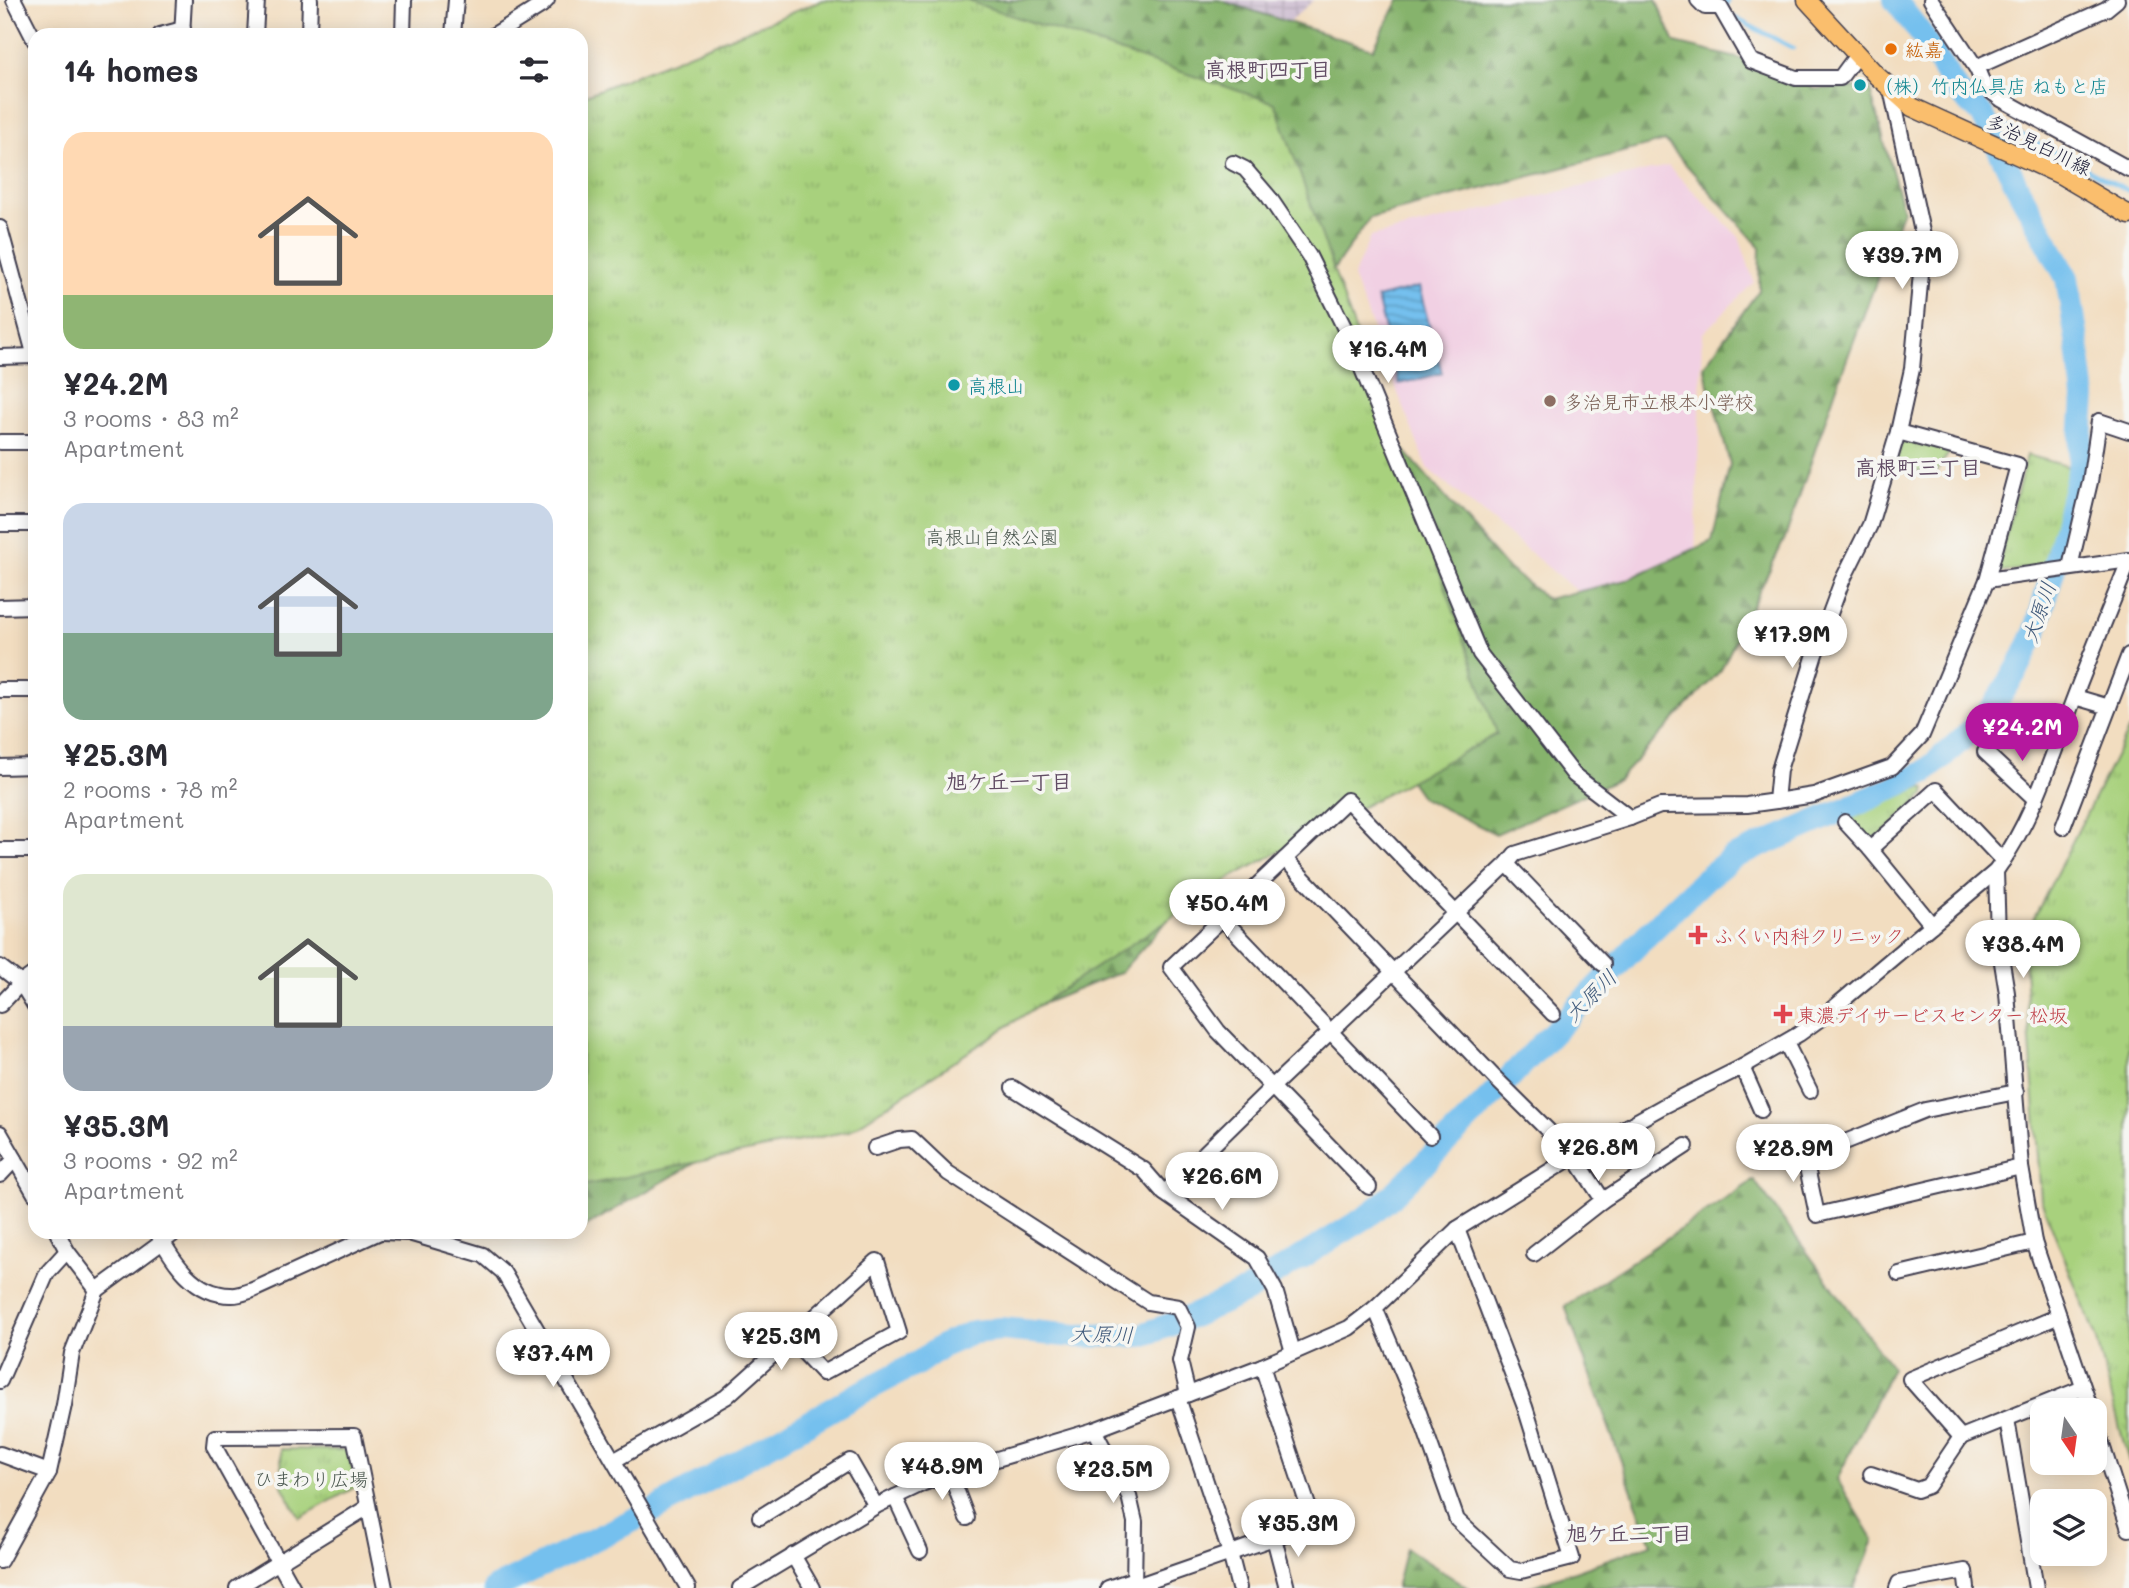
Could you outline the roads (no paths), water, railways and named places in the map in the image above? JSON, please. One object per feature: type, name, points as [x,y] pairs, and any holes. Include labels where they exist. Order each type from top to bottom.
[{"type":"main road","name":"多治見白川線","points":[[1807,0],[1857,55],[1912,107],[2062,176],[2129,215]]},
{"type":"street","points":[[15,0],[29,28]]},
{"type":"street","points":[[182,28],[184,0]]},
{"type":"street","points":[[255,28],[257,0]]},
{"type":"street","points":[[309,28],[310,0]]},
{"type":"street","points":[[403,28],[404,0]]},
{"type":"street","points":[[454,28],[456,0]]},
{"type":"street","points":[[505,28],[547,0]]},
{"type":"street","points":[[1698,0],[1705,7],[1720,7],[1751,61],[1797,78],[1840,78],[1857,55]]},
{"type":"street","points":[[1931,0],[1977,69],[1984,86],[2001,99],[2129,169]]},
{"type":"street","points":[[1977,69],[2106,9],[2117,0]]},
{"type":"street","points":[[1776,800],[1779,770],[1815,654],[1842,581],[1870,525],[1898,432],[1912,369],[1924,241],[1891,89]]},
{"type":"street","points":[[1233,163],[1245,169],[1269,197],[1309,256],[1348,335],[1480,654],[1574,775],[1630,818]]},
{"type":"street","points":[[0,228],[7,278],[28,337]]},
{"type":"street","points":[[0,357],[28,357]]},
{"type":"street","points":[[2070,567],[2090,482],[2099,421],[2129,431]]},
{"type":"street","points":[[1164,1193],[1515,854],[1660,806],[1747,805],[1823,793],[1892,767],[1922,735],[1987,580],[2018,465],[1898,432]]},
{"type":"street","points":[[0,442],[28,442]]},
{"type":"street","points":[[0,524],[28,524]]},
{"type":"street","points":[[740,1588],[876,1506],[950,1473],[1094,1430],[1262,1366],[1349,1328],[1375,1308],[1457,1229],[1574,1156],[1662,1107],[1742,1068],[1786,1043],[1824,1016],[1999,866],[2022,830],[2036,800],[2129,560],[1987,580]]},
{"type":"street","points":[[0,607],[28,606]]},
{"type":"street","points":[[2063,827],[2129,655]]},
{"type":"street","points":[[0,690],[28,690]]},
{"type":"street","points":[[2075,697],[2109,707]]},
{"type":"street","points":[[1985,752],[2036,800]]},
{"type":"street","points":[[0,767],[28,766]]},
{"type":"street","points":[[1870,849],[1936,790],[1999,866],[1998,938],[2007,993],[2021,1167],[2034,1242],[2087,1398]]},
{"type":"street","points":[[1369,1187],[1218,1031],[1171,967],[1347,800],[1553,1014]]},
{"type":"street","points":[[1845,822],[1932,925]]},
{"type":"street","points":[[0,850],[28,850]]},
{"type":"street","points":[[1285,859],[1495,1078],[1574,1156],[1603,1200]]},
{"type":"street","points":[[1507,864],[1603,964]]},
{"type":"street","points":[[1223,919],[1430,1136]]},
{"type":"street","points":[[0,967],[21,983],[28,994]]},
{"type":"street","points":[[0,1005],[28,978]]},
{"type":"street","points":[[1786,1043],[1810,1091]]},
{"type":"street","points":[[1742,1068],[1761,1110]]},
{"type":"street","points":[[1013,1088],[1144,1170],[1164,1193],[1257,1258],[1275,1290],[1293,1352]]},
{"type":"street","points":[[2016,1092],[1925,1110],[1805,1158],[1817,1215],[2021,1167]]},
{"type":"street","points":[[0,1133],[28,1182]]},
{"type":"street","points":[[875,1148],[899,1140],[912,1139],[948,1173],[1148,1302],[1178,1307],[1188,1326],[1180,1361],[1183,1396],[1239,1588]]},
{"type":"street","points":[[1534,1254],[1603,1200],[1686,1146]]},
{"type":"street","points":[[0,1175],[15,1159]]},
{"type":"street","points":[[1375,1308],[1417,1407],[1457,1520],[1510,1569],[1521,1572],[1572,1558],[1525,1407],[1457,1229]]},
{"type":"street","points":[[61,1239],[97,1290]]},
{"type":"street","points":[[0,1561],[49,1472],[72,1353],[97,1290],[158,1239]]},
{"type":"street","points":[[161,1239],[180,1270],[195,1282],[213,1293],[234,1296],[366,1239]]},
{"type":"street","points":[[429,1239],[483,1255],[503,1272],[688,1588]]},
{"type":"street","points":[[1899,1274],[2034,1242]]},
{"type":"street","points":[[0,1381],[47,1273],[68,1251]]},
{"type":"street","points":[[615,1460],[726,1397],[877,1261],[899,1332],[822,1373],[791,1339]]},
{"type":"street","points":[[1961,1437],[1910,1379],[2059,1316]]},
{"type":"street","points":[[1108,1588],[1134,1585],[1314,1524],[1262,1366]]},
{"type":"street","points":[[1871,1474],[1917,1490],[1928,1486],[1961,1437],[2083,1388]]},
{"type":"street","points":[[2007,1419],[2036,1588]]},
{"type":"street","points":[[1094,1430],[1129,1496],[1135,1522],[1134,1585]]},
{"type":"street","points":[[293,1588],[214,1446],[215,1437],[354,1436],[386,1588]]},
{"type":"street","points":[[0,1454],[49,1472]]},
{"type":"street","points":[[2107,1460],[2129,1529]]},
{"type":"street","points":[[760,1517],[850,1461],[876,1506]]},
{"type":"street","points":[[950,1473],[967,1518]]},
{"type":"street","points":[[895,1497],[920,1551]]},
{"type":"street","points":[[237,1588],[368,1507]]},
{"type":"street","points":[[1274,1538],[1287,1588]]},
{"type":"street","points":[[793,1555],[812,1588]]},
{"type":"street","points":[[1897,1588],[1899,1583],[1965,1571],[1967,1588]]},
{"type":"water","points":[[1419,287],[1442,373],[1399,384],[1377,298]]},
{"type":"waterway","points":[[1716,0],[1728,2],[1724,10]]},
{"type":"waterway","name":"大原川","points":[[495,1588],[656,1509],[918,1363],[942,1346],[974,1332],[1001,1329],[1076,1336],[1142,1335],[1186,1319],[1247,1291],[1368,1216],[1391,1197],[1705,879],[1732,858],[1925,772],[1993,708],[2020,665],[2036,630],[2079,471],[2084,397],[2077,340],[2067,278],[2019,190],[1982,114],[1957,91],[1922,35],[1895,0]]},
{"type":"waterway","points":[[1731,16],[1793,48]]},
{"type":"waterway","points":[[1982,114],[2129,191]]},
{"type":"place","name":"紘嘉","points":[[1891,49]]},
{"type":"place","name":"（株）竹内仏具店 ねもと店","points":[[1860,85]]},
{"type":"place","name":"高根山","points":[[954,385]]},
{"type":"place","name":"多治見市立根本小学校","points":[[1550,401]]},
{"type":"place","name":"ふくい内科クリニック","points":[[1698,935]]},
{"type":"place","name":"東濃デイサービスセンター 松坂","points":[[1783,1014]]},
{"type":"district","name":"高根町四丁目","points":[[1268,68]]},
{"type":"district","name":"高根町三丁目","points":[[1918,466]]},
{"type":"district","name":"旭ケ丘一丁目","points":[[1009,780]]},
{"type":"district","name":"旭ケ丘二丁目","points":[[1629,1532]]},
{"type":"park label","name":"高根山自然公園","points":[[992,536]]},
{"type":"park label","name":"ひまわり広場","points":[[311,1478]]}]
